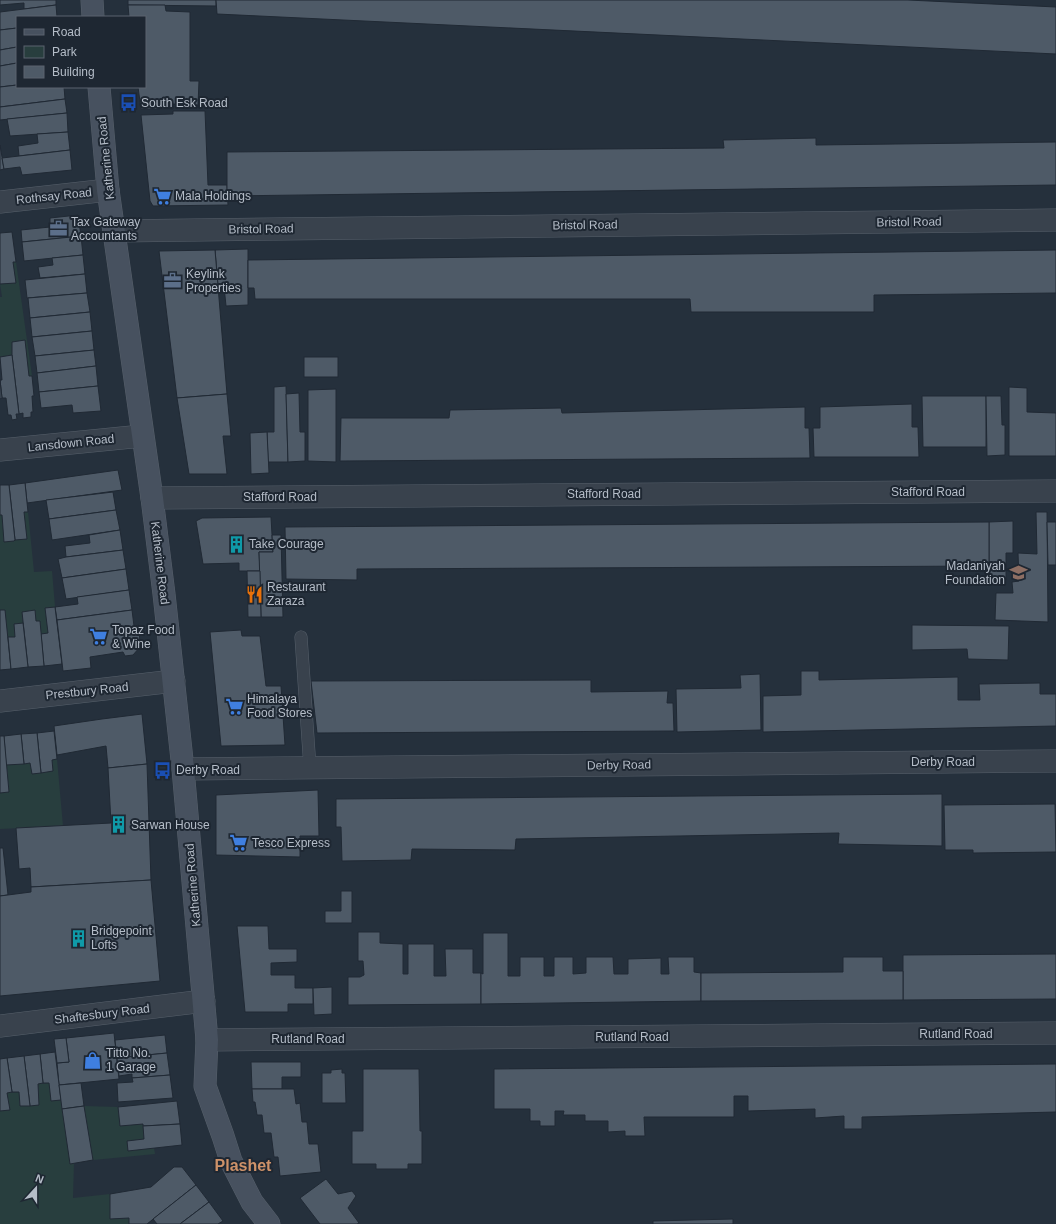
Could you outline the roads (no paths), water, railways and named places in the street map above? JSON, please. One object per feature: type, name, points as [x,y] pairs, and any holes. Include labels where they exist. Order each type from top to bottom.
[{"type":"main road","points":[[92,0],[93,16]]},
{"type":"main road","name":"Katherine Road","points":[[99,88],[108,190],[152,498],[174,680],[207,1040],[220,1084],[223,1136],[231,1161],[252,1202],[268,1224]]},
{"type":"street","name":"Rothsay Road","points":[[0,202],[108,190]]},
{"type":"street","name":"Bristol Road","points":[[114,231],[1056,220]]},
{"type":"street","name":"Lansdown Road","points":[[0,450],[142,436]]},
{"type":"street","name":"Stafford Road","points":[[152,498],[1056,491]]},
{"type":"street","name":"Prestbury Road","points":[[0,700],[174,680]]},
{"type":"street","name":"Derby Road","points":[[183,769],[1056,762]]},
{"type":"street","name":"Shaftesbury Road","points":[[0,1026],[204,1001]]},
{"type":"street","name":"Rutland Road","points":[[207,1040],[1056,1033]]},
{"type":"lane","points":[[301,637],[310,768]]},
{"type":"place","name":"South Esk Road","points":[[128,103]]},
{"type":"place","name":"Mala Holdings","points":[[162,196]]},
{"type":"place","name":"Tax Gateway Accountants","points":[[58,229]]},
{"type":"place","name":"Keylink Properties","points":[[173,281]]},
{"type":"place","name":"Take Courage","points":[[236,544]]},
{"type":"place","name":"Madaniyah Foundation","points":[[1018,573]]},
{"type":"place","name":"Restaurant Zaraza","points":[[254,594]]},
{"type":"place","name":"Topaz Food & Wine","points":[[99,637]]},
{"type":"place","name":"Himalaya Food Stores","points":[[234,706]]},
{"type":"place","name":"Derby Road","points":[[163,770]]},
{"type":"place","name":"Sarwan House","points":[[118,825]]},
{"type":"place","name":"Tesco Express","points":[[239,843]]},
{"type":"place","name":"Bridgepoint Lofts","points":[[78,938]]},
{"type":"place","name":"Titto No. 1 Garage","points":[[93,1060]]},
{"type":"district","name":"Plashet","points":[[243,1165]]}]
